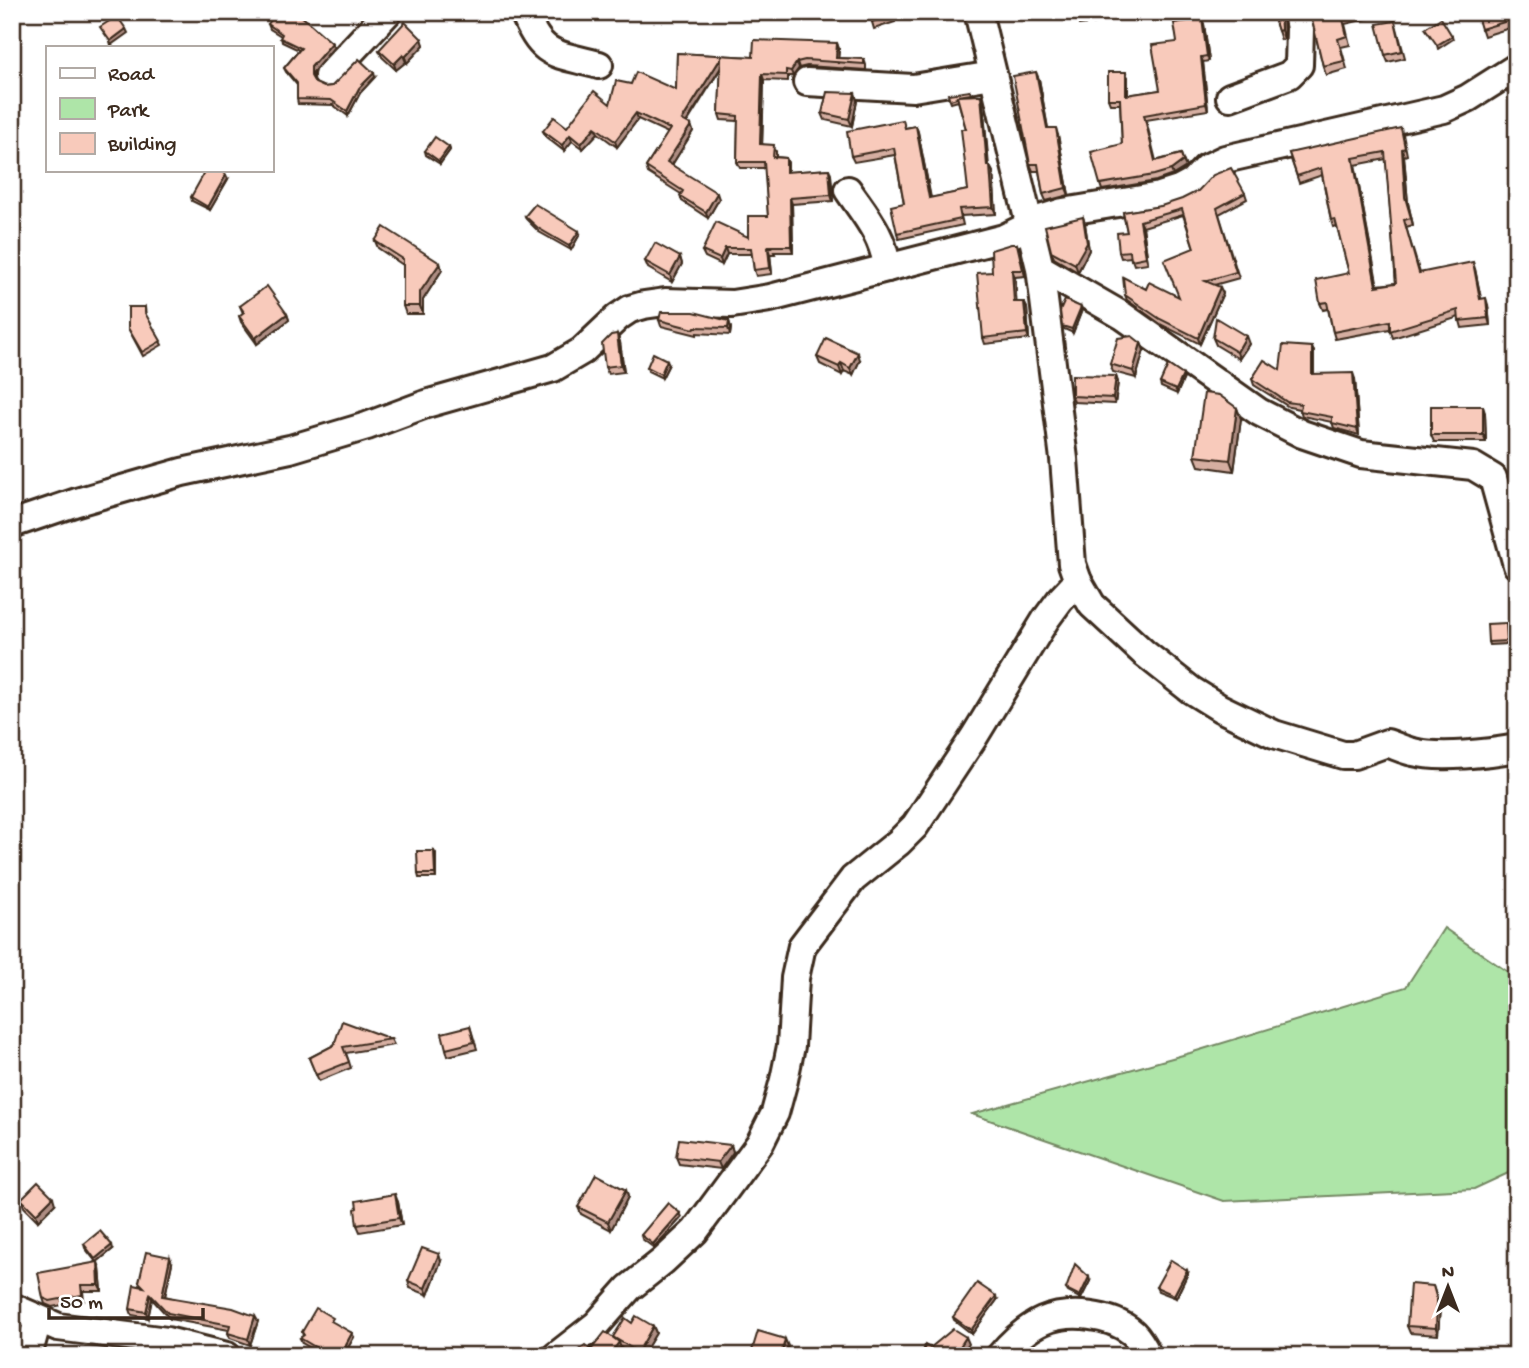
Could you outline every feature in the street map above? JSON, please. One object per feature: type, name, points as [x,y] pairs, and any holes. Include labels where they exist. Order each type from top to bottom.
[{"type":"street","points":[[328,76],[388,12]]},
{"type":"street","points":[[524,12],[538,42],[546,49],[599,65]]},
{"type":"street","points":[[978,12],[1040,268],[1064,459],[1069,540],[1078,581],[1092,605],[1144,653],[1191,690],[1220,708],[1275,734],[1343,755],[1354,755],[1387,743],[1413,752],[1436,754],[1495,752],[1517,748]]},
{"type":"street","points":[[1230,97],[1289,75],[1299,65],[1300,29],[1297,12]]},
{"type":"street","points":[[12,524],[182,472],[290,449],[367,426],[426,404],[553,368],[582,351],[630,309],[665,302],[732,304],[771,298],[1004,238],[1063,212],[1160,197],[1192,183],[1206,168],[1225,159],[1444,109],[1468,98],[1517,67]]},
{"type":"street","points":[[807,82],[913,88],[993,75]]},
{"type":"street","points":[[848,190],[878,233],[885,250],[887,268]]},
{"type":"street","points":[[1040,268],[1123,316],[1259,412],[1301,433],[1360,454],[1463,464],[1481,470],[1493,478],[1517,565]]},
{"type":"street","points":[[556,1356],[597,1324],[629,1288],[695,1231],[760,1143],[775,1113],[784,1080],[791,1046],[796,978],[802,946],[853,879],[899,842],[915,825],[967,749],[1046,620],[1078,581]]},
{"type":"street","points":[[12,1307],[58,1327],[167,1341],[227,1356]]},
{"type":"street","points":[[1000,1356],[1032,1327],[1043,1320],[1060,1316],[1108,1320],[1122,1325],[1134,1334],[1148,1356]]},
{"type":"street","points":[[28,1356],[38,1320]]},
{"type":"green space","points":[[1444,928],[1508,972],[1517,975],[1517,1169],[1474,1189],[1224,1201],[972,1114],[1190,1053],[1406,987]]},
{"type":"building","points":[[277,12],[300,12],[299,14],[332,43],[311,67],[311,76],[315,83],[324,87],[332,86],[359,59],[374,73],[359,88],[347,111],[331,100],[297,99],[297,83],[284,68],[301,48],[280,38],[282,34],[268,24]]},
{"type":"building","points":[[871,12],[892,12],[892,15],[872,22]]},
{"type":"building","points":[[1076,12],[1093,12],[1093,18],[1077,20]]},
{"type":"building","points":[[1272,12],[1280,12],[1281,30],[1278,31]]},
{"type":"building","points":[[1310,12],[1354,12],[1342,15],[1347,36],[1338,39],[1344,61],[1323,66]]},
{"type":"building","points":[[1476,12],[1512,12],[1514,19],[1481,29]]},
{"type":"building","points":[[117,16],[126,29],[110,41],[100,27]]},
{"type":"building","points":[[1441,18],[1452,36],[1437,45],[1425,28]]},
{"type":"building","points":[[1202,19],[1207,56],[1201,57],[1206,104],[1144,115],[1155,161],[1181,154],[1183,161],[1171,170],[1154,175],[1100,184],[1091,152],[1122,144],[1120,99],[1108,99],[1108,72],[1126,72],[1126,95],[1160,90],[1152,45],[1177,42],[1174,23]]},
{"type":"building","points":[[1395,21],[1402,51],[1385,55],[1377,24]]},
{"type":"building","points":[[405,22],[422,39],[405,57],[403,55],[394,64],[379,50]]},
{"type":"building","points":[[754,40],[837,43],[836,58],[864,59],[864,64],[805,60],[797,62],[791,71],[786,70],[786,75],[762,74],[760,144],[774,145],[773,157],[786,158],[786,172],[829,169],[831,195],[790,198],[791,246],[768,246],[772,248],[768,248],[770,268],[754,270],[751,248],[725,248],[720,259],[702,251],[716,222],[748,237],[748,216],[768,216],[764,162],[737,162],[738,116],[719,114],[721,58],[682,120],[691,125],[667,162],[717,193],[706,212],[680,196],[683,191],[646,167],[670,129],[636,113],[615,141],[595,127],[581,144],[570,135],[562,145],[543,131],[554,117],[567,127],[594,91],[610,104],[616,81],[631,84],[636,72],[676,90],[677,53],[753,57]]},
{"type":"building","points":[[1036,72],[1047,128],[1056,128],[1066,188],[1043,194],[1038,164],[1030,164],[1013,76]]},
{"type":"building","points":[[970,91],[971,94],[950,100],[948,94]]},
{"type":"building","points":[[827,92],[855,93],[849,119],[822,113]]},
{"type":"building","points":[[981,95],[993,207],[959,209],[961,219],[897,233],[891,206],[904,203],[894,148],[851,156],[847,131],[903,120],[905,128],[916,126],[929,198],[968,190],[961,129],[966,129],[957,96]]},
{"type":"building","points":[[1401,128],[1405,148],[1402,149],[1405,197],[1411,218],[1404,220],[1419,273],[1473,262],[1480,299],[1486,298],[1488,318],[1459,321],[1458,310],[1390,331],[1390,321],[1333,332],[1327,302],[1320,303],[1316,280],[1349,273],[1335,219],[1331,220],[1321,168],[1297,176],[1289,153]],"holes":[[[1385,152],[1396,283],[1376,286],[1353,158]]]},
{"type":"building","points":[[435,137],[449,147],[439,161],[425,151]]},
{"type":"building","points":[[1231,168],[1245,193],[1217,208],[1236,272],[1205,281],[1220,287],[1198,338],[1160,319],[1125,295],[1123,277],[1146,289],[1149,282],[1179,297],[1164,260],[1194,248],[1182,209],[1140,221],[1146,257],[1131,260],[1130,251],[1119,252],[1117,233],[1127,232],[1123,212],[1161,206],[1182,199],[1198,191],[1213,175]]},
{"type":"building","points":[[205,172],[224,172],[226,175],[208,207],[191,197]]},
{"type":"building","points":[[535,204],[579,231],[569,246],[538,228],[525,216]]},
{"type":"building","points":[[1083,217],[1087,243],[1075,264],[1051,251],[1045,226]]},
{"type":"building","points":[[384,227],[440,263],[420,292],[420,306],[403,306],[403,259],[375,241]]},
{"type":"building","points":[[655,243],[680,257],[670,275],[645,261]]},
{"type":"building","points":[[1017,244],[1023,270],[1012,270],[1014,302],[1024,302],[1027,333],[983,338],[977,273],[992,272],[991,250]]},
{"type":"building","points":[[267,286],[287,314],[255,338],[239,316],[244,312],[240,306]]},
{"type":"building","points":[[1065,300],[1081,307],[1072,329],[1062,326],[1060,311]]},
{"type":"building","points":[[128,307],[145,307],[145,313],[161,341],[142,352],[128,328]]},
{"type":"building","points":[[661,312],[694,312],[729,321],[728,328],[694,329],[659,320]]},
{"type":"building","points":[[1216,318],[1246,336],[1237,352],[1213,338]]},
{"type":"building","points":[[617,334],[621,365],[605,367],[602,344],[611,335]]},
{"type":"building","points":[[1132,336],[1141,343],[1133,371],[1110,364],[1118,338]]},
{"type":"building","points":[[826,338],[858,353],[850,368],[841,363],[839,367],[817,357]]},
{"type":"building","points":[[1283,345],[1312,347],[1312,374],[1353,373],[1357,429],[1332,423],[1332,417],[1300,411],[1301,404],[1287,402],[1252,379],[1264,360],[1280,370]]},
{"type":"building","points":[[653,353],[667,360],[661,374],[647,367]]},
{"type":"building","points":[[1168,365],[1183,375],[1176,390],[1160,383]]},
{"type":"building","points":[[1072,375],[1116,376],[1113,398],[1072,396]]},
{"type":"building","points":[[1204,393],[1219,395],[1237,408],[1230,460],[1195,456]]},
{"type":"building","points":[[1431,406],[1483,406],[1483,435],[1431,435]]},
{"type":"building","points":[[1506,623],[1507,641],[1488,642],[1487,624]]},
{"type":"building","points":[[417,851],[434,851],[435,874],[418,874]]},
{"type":"building","points":[[342,1021],[391,1039],[343,1047],[349,1062],[316,1075],[309,1058],[334,1045]]},
{"type":"building","points":[[470,1026],[474,1042],[446,1049],[442,1033]]},
{"type":"building","points":[[679,1139],[731,1145],[718,1162],[676,1157]]},
{"type":"building","points":[[596,1174],[626,1190],[608,1222],[578,1207]]},
{"type":"building","points":[[38,1182],[53,1197],[36,1214],[21,1199]]},
{"type":"building","points":[[395,1194],[399,1218],[357,1225],[356,1201]]},
{"type":"building","points":[[668,1203],[680,1213],[653,1244],[641,1235]]},
{"type":"building","points":[[100,1231],[112,1245],[95,1259],[84,1244]]},
{"type":"building","points":[[422,1248],[439,1254],[425,1288],[408,1281]]},
{"type":"building","points":[[146,1252],[170,1257],[162,1296],[233,1308],[255,1316],[248,1339],[228,1333],[230,1325],[168,1313],[150,1294],[146,1312],[130,1309],[134,1285],[144,1287],[139,1282]]},
{"type":"building","points":[[1171,1260],[1187,1270],[1174,1295],[1156,1287]]},
{"type":"building","points":[[98,1262],[99,1285],[81,1285],[82,1295],[50,1301],[43,1298],[38,1273]]},
{"type":"building","points":[[1075,1264],[1089,1277],[1080,1296],[1066,1289]]},
{"type":"building","points":[[977,1283],[996,1296],[971,1330],[953,1317]]},
{"type":"building","points":[[1410,1284],[1433,1286],[1437,1300],[1436,1328],[1407,1326]]},
{"type":"building","points":[[316,1308],[333,1318],[331,1321],[352,1333],[345,1346],[365,1356],[330,1356],[300,1338],[304,1335],[302,1332]]},
{"type":"building","points":[[636,1316],[653,1326],[638,1352],[613,1337],[625,1318],[632,1323]]},
{"type":"building","points":[[953,1329],[966,1337],[954,1356],[922,1356],[925,1345],[930,1348]]},
{"type":"building","points":[[758,1331],[785,1339],[781,1356],[751,1354]]},
{"type":"building","points":[[605,1332],[619,1342],[609,1356],[571,1356],[585,1345],[591,1350]]}]
